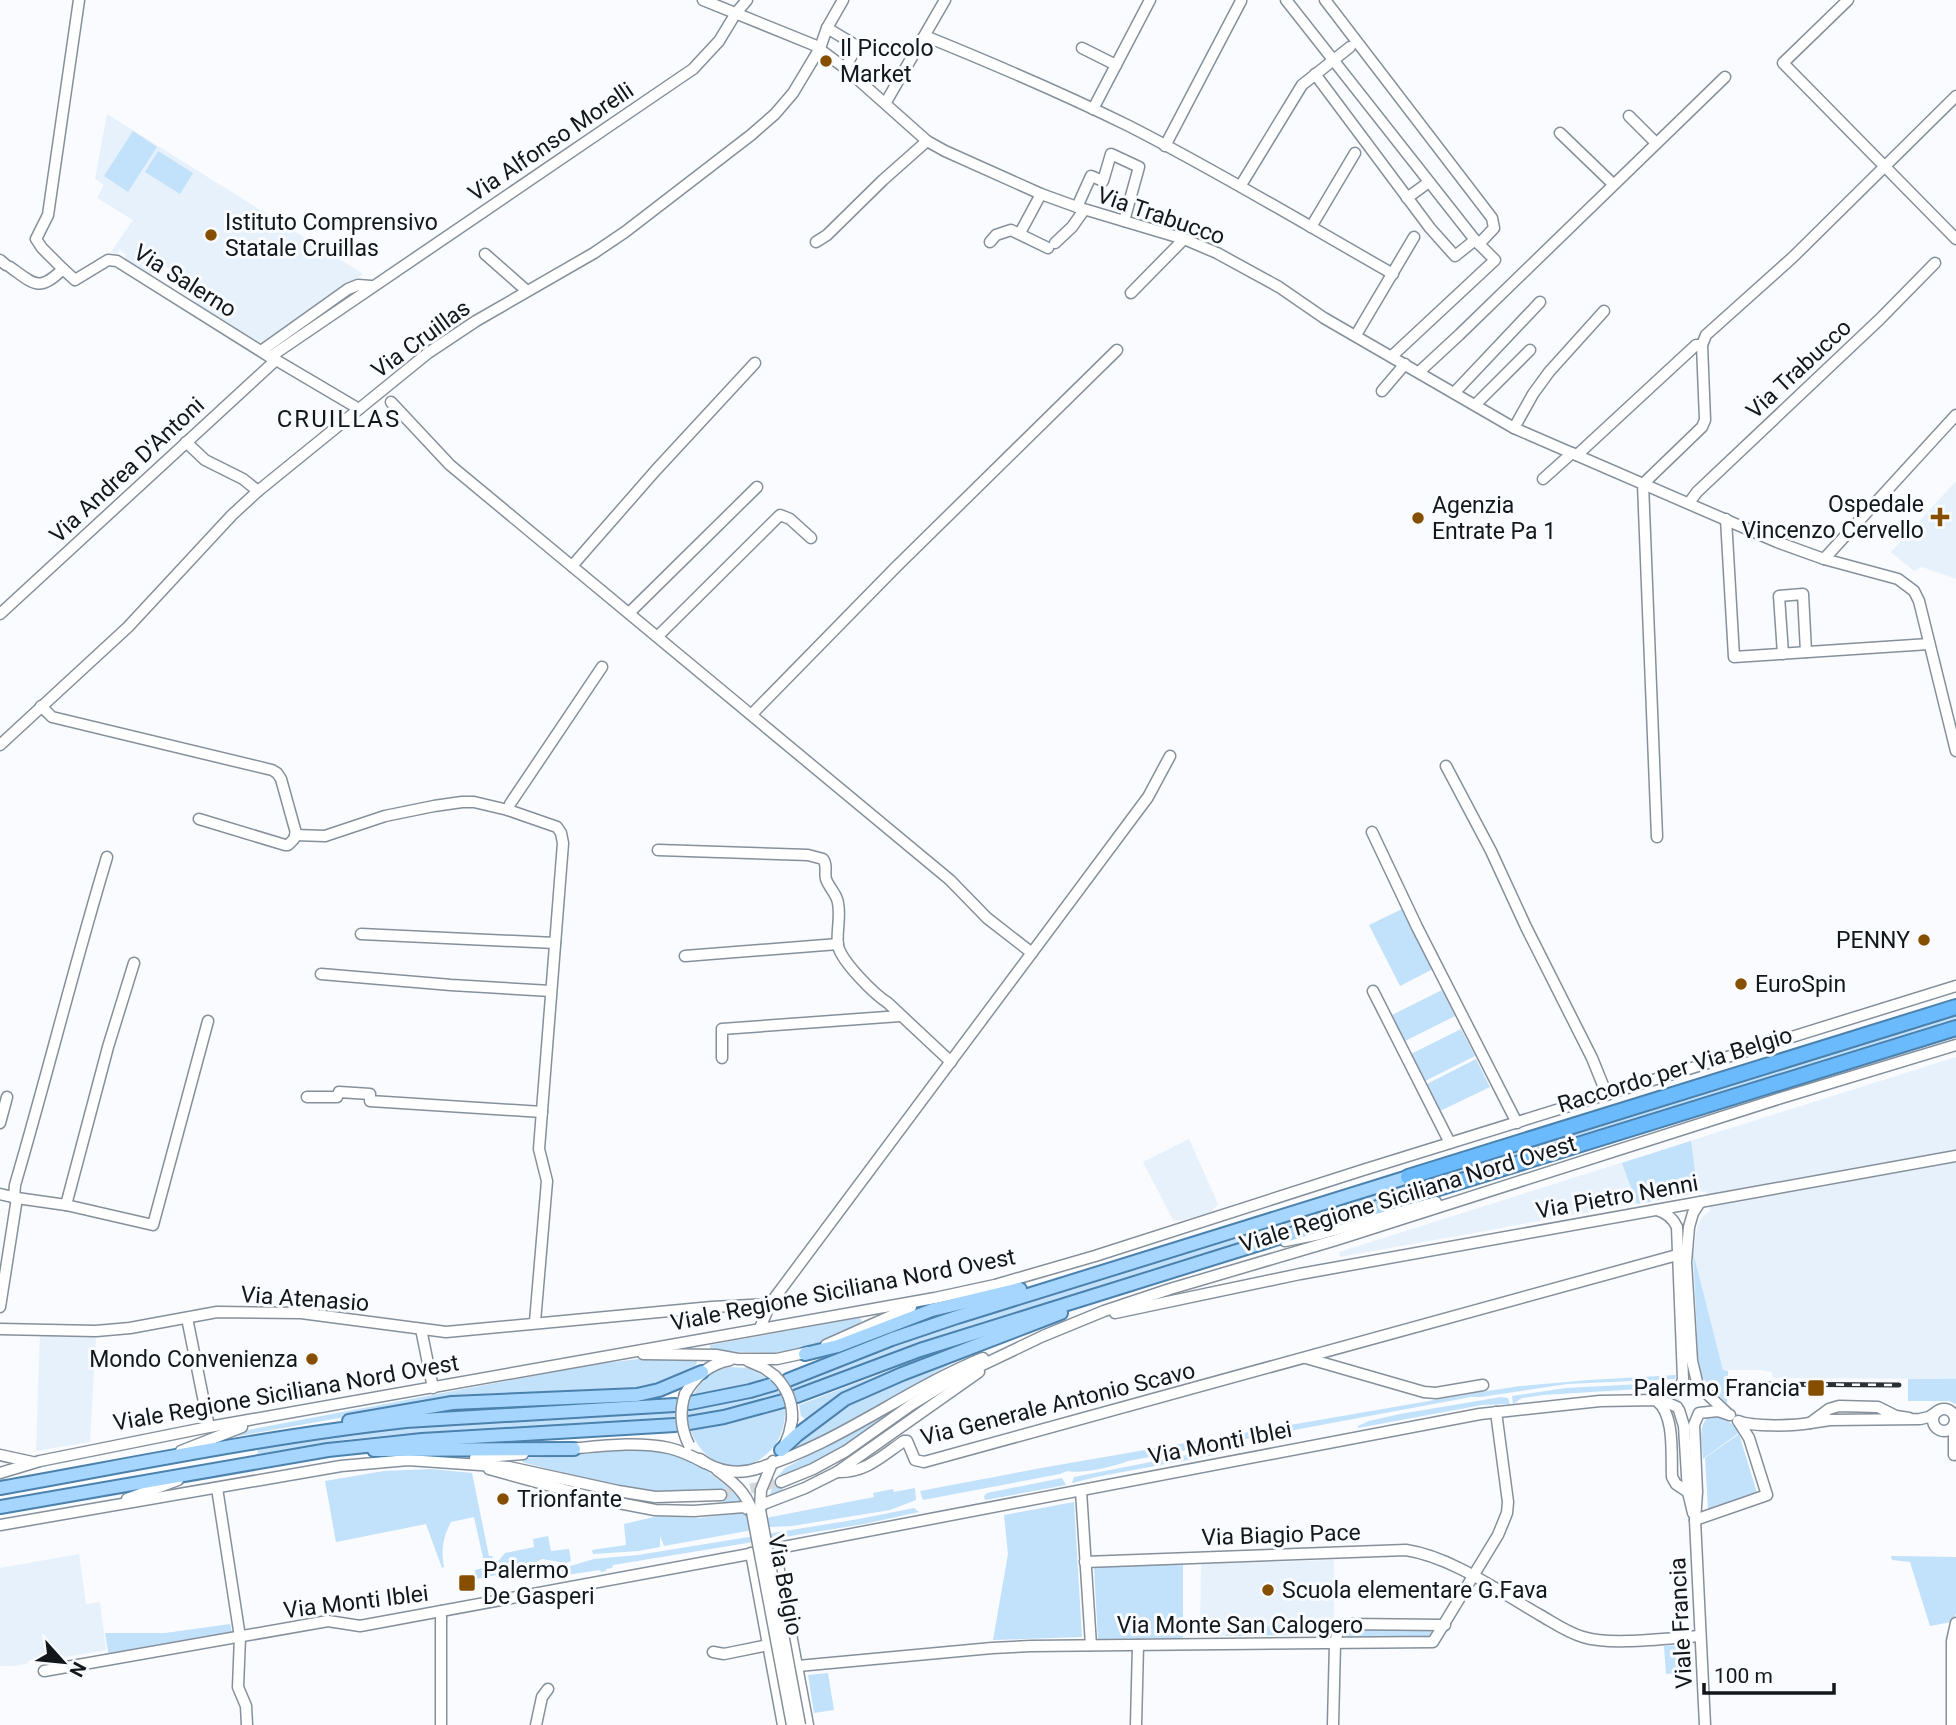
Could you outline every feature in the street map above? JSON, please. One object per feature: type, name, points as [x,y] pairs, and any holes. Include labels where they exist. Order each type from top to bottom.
[{"type":"highway","name":"Raccordo per Via Belgio","points":[[1408,1177],[1956,1007]]},
{"type":"highway","name":"Raccordo per Via Belgio","points":[[1416,1195],[1956,1028]]},
{"type":"main road","name":"Viale Regione Siciliana Nord Ovest","points":[[688,1399],[750,1391],[957,1317],[1408,1177]]},
{"type":"main road","name":"Viale Regione Siciliana Nord Ovest","points":[[797,1396],[920,1350],[1416,1195]]},
{"type":"main road","points":[[805,1354],[838,1346],[932,1310],[1163,1252]]},
{"type":"main road","points":[[776,1457],[813,1422],[845,1399],[902,1374],[1169,1272]]},
{"type":"main road","points":[[277,1438],[365,1417],[438,1404],[637,1395],[659,1390],[702,1372]]},
{"type":"main road","points":[[689,1423],[724,1417],[783,1401]]},
{"type":"main road","name":"Viale Regione Siciliana Nord Ovest","points":[[0,1488],[277,1438],[406,1421],[675,1405]]},
{"type":"main road","points":[[0,1507],[382,1443],[675,1425]]},
{"type":"main road","points":[[328,1450],[574,1449]]},
{"type":"street","points":[[63,269],[36,239],[48,215],[79,0]]},
{"type":"street","name":"Via Trabucco","points":[[703,0],[820,48],[886,102],[928,141],[945,151],[1041,194],[1081,209],[1184,239],[1217,253],[1279,286],[1324,318],[1514,428],[1777,542],[1824,559],[1898,579],[1910,586],[1917,595],[1956,751]]},
{"type":"street","name":"Via Alfonso Morelli","points":[[269,356],[693,69],[719,41],[747,0]]},
{"type":"street","name":"Via Cruillas","points":[[0,745],[128,627],[232,515],[258,491],[428,353],[476,321],[594,253],[625,232],[775,114],[793,93],[844,0]]},
{"type":"street","points":[[886,102],[945,0]]},
{"type":"street","points":[[1093,109],[1150,0]]},
{"type":"street","points":[[1286,0],[1477,242],[1495,260],[1392,356]]},
{"type":"street","points":[[1315,74],[1430,228],[1455,256],[1494,228],[1492,218],[1325,0]]},
{"type":"street","points":[[1848,0],[1783,63],[1956,239]]},
{"type":"street","points":[[1165,146],[1241,1]]},
{"type":"street","points":[[827,28],[858,46],[845,68]]},
{"type":"street","points":[[925,36],[1093,109],[1241,185],[1393,274]]},
{"type":"street","points":[[1241,185],[1302,85],[1350,47]]},
{"type":"street","points":[[1082,48],[1116,65]]},
{"type":"street","points":[[1419,372],[1725,77]]},
{"type":"street","points":[[1657,838],[1643,484],[1702,427],[1705,420],[1702,345],[1706,335],[1792,258],[1956,96]]},
{"type":"street","points":[[1629,116],[1656,143]]},
{"type":"street","points":[[1560,133],[1613,184]]},
{"type":"street","points":[[816,242],[827,235],[883,180],[928,141]]},
{"type":"street","points":[[1311,227],[1355,153]]},
{"type":"street","points":[[990,242],[996,235],[1011,230],[1052,245],[1072,227],[1081,209],[1091,176],[1103,181],[1111,154],[1139,166],[1124,221]]},
{"type":"street","points":[[1407,198],[1429,182]]},
{"type":"street","points":[[1020,233],[1041,194]]},
{"type":"street","points":[[1356,335],[1414,237]]},
{"type":"street","points":[[1130,293],[1184,239]]},
{"type":"street","points":[[485,254],[527,291]]},
{"type":"street","name":"Via Salerno","points":[[5,264],[25,278],[41,284],[49,283],[63,269],[75,280],[108,260],[117,261],[359,409]]},
{"type":"street","name":"Via Trabucco","points":[[1689,503],[1697,492],[1880,320],[1935,262]]},
{"type":"street","points":[[1454,393],[1540,302]]},
{"type":"street","points":[[1514,428],[1549,372],[1604,311]]},
{"type":"street","points":[[1543,479],[1696,345],[1702,345]]},
{"type":"street","points":[[1475,405],[1530,350]]},
{"type":"street","points":[[752,714],[896,566],[1117,351]]},
{"type":"street","name":"Via Andrea D'Antoni","points":[[0,614],[186,442],[269,356]]},
{"type":"street","points":[[572,566],[755,363]]},
{"type":"street","points":[[1382,391],[1405,364]]},
{"type":"street","points":[[391,402],[450,466],[752,714],[950,880],[988,918],[1032,953]]},
{"type":"street","points":[[1824,559],[1956,415]]},
{"type":"street","points":[[186,442],[205,460],[243,479],[258,491]]},
{"type":"street","points":[[629,613],[757,487]]},
{"type":"street","points":[[658,636],[780,515],[790,519],[811,538]]},
{"type":"street","points":[[1726,519],[1734,657],[1929,644]]},
{"type":"street","points":[[1783,654],[1780,596],[1802,594],[1806,652]]},
{"type":"street","points":[[508,810],[602,667]]},
{"type":"street","points":[[41,706],[52,717],[272,770],[281,779],[295,835],[292,842],[285,845],[199,819]]},
{"type":"street","points":[[760,1328],[770,1304],[1148,797],[1170,756]]},
{"type":"street","points":[[1446,766],[1491,851],[1592,1058],[1607,1095]]},
{"type":"street","points":[[295,835],[325,836],[385,816],[434,806],[474,802],[508,810],[557,827],[561,833],[563,843],[539,1149],[547,1181],[534,1322]]},
{"type":"street","points":[[1372,832],[1517,1123]]},
{"type":"street","points":[[658,850],[808,855],[823,859],[827,866],[827,880],[838,902],[838,944],[841,953],[852,969],[880,998],[951,1062]]},
{"type":"street","points":[[0,1307],[16,1198],[15,1185],[107,857]]},
{"type":"street","points":[[361,934],[555,943]]},
{"type":"street","points":[[685,956],[838,944]]},
{"type":"street","points":[[66,1205],[108,1047],[134,963]]},
{"type":"street","points":[[321,974],[551,990]]},
{"type":"street","name":"Viale Regione Siciliana Nord Ovest","points":[[0,1474],[36,1463],[209,1427],[935,1298],[995,1285],[1095,1256],[1956,985]]},
{"type":"street","points":[[1373,991],[1451,1143]]},
{"type":"street","points":[[722,1058],[722,1029],[900,1016]]},
{"type":"street","points":[[0,1194],[66,1205],[153,1225],[208,1021]]},
{"type":"street","name":"Viale Regione Siciliana Nord Ovest","points":[[781,1482],[828,1462],[923,1396],[955,1378],[1080,1321],[1160,1292],[1467,1199],[1956,1045]]},
{"type":"street","points":[[307,1097],[337,1097],[340,1092],[370,1094],[370,1101],[542,1112]]},
{"type":"street","points":[[0,1123],[7,1097]]},
{"type":"street","name":"Via Pietro Nenni","points":[[1080,1321],[1285,1277],[1956,1156]]},
{"type":"street","points":[[1233,1251],[1307,1237],[1433,1203],[1467,1199]]},
{"type":"street","points":[[1699,1413],[1706,1402],[1692,1370],[1686,1262],[1689,1227],[1700,1202]]},
{"type":"street","points":[[1689,1227],[1687,1212],[1680,1205],[1677,1216],[1677,1255],[1683,1379],[1675,1395],[1678,1409],[1689,1415],[1718,1410],[1730,1415]]},
{"type":"street","points":[[1657,1209],[1674,1220],[1677,1227]]},
{"type":"street","name":"Via Generale Antonio Scavo","points":[[838,1472],[850,1472],[868,1466],[904,1441],[911,1447],[915,1460],[924,1462],[1677,1255]]},
{"type":"street","name":"Via Pietro Nenni","points":[[1275,1258],[1258,1266],[1257,1275],[1285,1277]]},
{"type":"street","points":[[709,1465],[689,1446],[681,1419],[681,1409],[688,1399],[695,1378],[702,1372],[718,1363],[738,1359],[777,1359],[805,1354],[935,1298]]},
{"type":"street","name":"Via Atenasio","points":[[0,1329],[96,1331],[130,1328],[216,1312],[301,1313],[446,1332],[534,1322],[770,1304]]},
{"type":"street","points":[[187,1318],[209,1427]]},
{"type":"street","points":[[421,1329],[433,1388]]},
{"type":"street","points":[[0,1525],[378,1461],[498,1457],[629,1445],[677,1450],[709,1465],[737,1473],[755,1469],[776,1457],[795,1456],[959,1368],[1043,1336]]},
{"type":"street","points":[[607,1355],[716,1355],[757,1364],[779,1380],[790,1400],[792,1420],[789,1434],[776,1457]]},
{"type":"street","points":[[454,1462],[636,1507],[676,1511],[744,1507],[756,1511],[766,1503],[838,1472],[1004,1355]]},
{"type":"street","points":[[1306,1358],[1430,1393],[1483,1385]]},
{"type":"street","points":[[1680,1388],[1687,1384],[1700,1388],[1739,1422],[1748,1436],[1767,1495],[1695,1520]]},
{"type":"street","points":[[1657,1400],[1669,1419],[1672,1477],[1676,1484],[1688,1492]]},
{"type":"street","name":"Via Monti Iblei","points":[[774,1549],[1496,1412],[1580,1403],[1657,1400],[1678,1409]]},
{"type":"street","points":[[1739,1422],[1810,1423],[1829,1409],[1839,1406],[1878,1407],[1896,1416],[1929,1422],[1940,1431],[1950,1428]]},
{"type":"street","name":"Viale Francia","points":[[1678,1409],[1684,1426],[1688,1492],[1695,1520]]},
{"type":"street","points":[[1915,1419],[1929,1417],[1945,1409],[1951,1412],[1955,1418],[1950,1428],[1954,1449]]},
{"type":"street","points":[[1935,1427],[1933,1417],[1938,1411]]},
{"type":"street","name":"Via Monte San Calogero","points":[[798,1666],[992,1648],[1430,1642],[1436,1639],[1445,1625],[1498,1535],[1507,1513],[1507,1489],[1496,1412]]},
{"type":"street","name":"Viale Francia","points":[[1699,1413],[1694,1425],[1697,1492],[1695,1520],[1705,1725]]},
{"type":"street","points":[[148,1461],[184,1450],[233,1429],[279,1416]]},
{"type":"street","points":[[0,1455],[36,1463]]},
{"type":"street","name":"Via Belgio","points":[[776,1457],[761,1490],[756,1511],[792,1725]]},
{"type":"street","points":[[425,1460],[509,1466],[655,1497],[721,1495]]},
{"type":"street","name":"Via Belgio","points":[[709,1465],[739,1488],[756,1511],[800,1725]]},
{"type":"street","points":[[93,1509],[202,1472]]},
{"type":"street","points":[[217,1488],[240,1637],[238,1687],[244,1700],[247,1725]]},
{"type":"street","points":[[1081,1491],[1091,1645]]},
{"type":"street","name":"Via Belgio","points":[[774,1549],[808,1725]]},
{"type":"street","name":"Via Biagio Pace","points":[[1085,1562],[1394,1550],[1427,1555],[1582,1637],[1601,1641],[1700,1636]]},
{"type":"street","name":"Via Belgio","points":[[753,1553],[783,1725]]},
{"type":"street","name":"Via Monti Iblei","points":[[44,1671],[328,1621],[360,1626],[753,1553]]},
{"type":"street","points":[[441,1611],[441,1725]]},
{"type":"street","points":[[1952,1725],[1952,1641],[1956,1623]]},
{"type":"street","points":[[1333,1725],[1335,1643],[1342,1625],[1445,1625]]},
{"type":"street","points":[[713,1652],[724,1654],[768,1645]]},
{"type":"street","points":[[1136,1725],[1138,1645]]},
{"type":"street","points":[[536,1725],[542,1697],[548,1689]]},
{"type":"shaded area","name":"Istituto Comprensivo Statale Cruillas","points":[[107,114],[363,274],[352,282],[347,282],[344,287],[263,342],[256,342],[194,304],[203,288],[161,263],[151,276],[125,260],[126,254],[120,250],[116,254],[111,252],[133,220],[97,198],[104,185],[95,179]]},
{"type":"shaded area","points":[[133,131],[157,147],[128,192],[104,176]]},
{"type":"shaded area","points":[[158,151],[193,173],[180,194],[145,172]]},
{"type":"shaded area","name":"Ospedale Vincenzo Cervello","points":[[1956,481],[1956,579],[1922,567],[1914,571],[1891,552]]},
{"type":"shaded area","points":[[1402,909],[1433,969],[1400,986],[1369,925]]},
{"type":"shaded area","points":[[1442,990],[1455,1016],[1405,1041],[1392,1015]]},
{"type":"shaded area","points":[[1956,1012],[1956,1022],[978,1324],[909,1347],[795,1391],[730,1409],[669,1419],[391,1435],[258,1454],[257,1449],[308,1440],[411,1428],[670,1411],[762,1393],[949,1325]]},
{"type":"shaded area","points":[[1461,1029],[1475,1056],[1425,1081],[1411,1054]]},
{"type":"shaded area","points":[[1956,1057],[1956,1379],[1773,1378],[1772,1372],[1760,1370],[1723,1370],[1693,1252],[1698,1224],[1710,1211],[1706,1191],[1340,1257],[1339,1252]]},
{"type":"shaded area","points":[[1476,1059],[1490,1087],[1440,1111],[1427,1084]]},
{"type":"shaded area","points":[[1189,1139],[1218,1204],[1211,1212],[1185,1220],[1173,1220],[1143,1162]]},
{"type":"shaded area","points":[[1691,1141],[1698,1193],[1637,1204],[1622,1163]]},
{"type":"shaded area","points":[[1693,1252],[1723,1370],[1728,1371],[1727,1404],[1699,1374]]},
{"type":"shaded area","points":[[859,1318],[862,1320],[860,1324],[813,1347],[781,1353],[711,1351],[710,1345]]},
{"type":"shaded area","points":[[40,1334],[96,1335],[90,1442],[36,1451]]},
{"type":"shaded area","points":[[953,1348],[834,1400],[809,1418],[801,1416],[799,1405]]},
{"type":"shaded area","points":[[647,1358],[696,1359],[697,1363],[692,1371],[650,1388],[446,1399],[228,1438],[232,1433],[596,1364]]},
{"type":"shaded area","points":[[953,1360],[954,1362],[857,1419],[793,1451],[799,1440],[850,1401]]},
{"type":"shaded area","points":[[729,1367],[749,1368],[769,1379],[693,1396],[707,1377]]},
{"type":"shaded area","points":[[1676,1375],[1675,1379],[1567,1384],[1471,1397],[923,1500],[920,1491],[1520,1386]]},
{"type":"shaded area","points":[[1908,1379],[1956,1379],[1956,1404],[1949,1401],[1908,1401]]},
{"type":"shaded area","points":[[1640,1384],[1640,1389],[1543,1395],[1522,1398],[1513,1404],[1512,1396],[1566,1388]]},
{"type":"shaded area","points":[[1508,1398],[1510,1404],[1482,1405],[1358,1428],[1369,1421],[1400,1414]]},
{"type":"shaded area","points":[[785,1409],[782,1430],[774,1446],[762,1458],[747,1465],[731,1466],[715,1461],[701,1449],[691,1431],[724,1425]]},
{"type":"shaded area","points":[[887,1413],[874,1425],[835,1450],[779,1479],[783,1490],[769,1496],[778,1476],[785,1468]]},
{"type":"shaded area","points":[[1710,1415],[1723,1416],[1740,1432],[1703,1459],[1702,1429]]},
{"type":"shaded area","points":[[1739,1434],[1757,1493],[1708,1510],[1705,1458]]},
{"type":"shaded area","points":[[644,1449],[672,1455],[698,1466],[742,1501],[723,1504],[721,1490],[672,1492],[622,1486],[525,1463],[519,1459]]},
{"type":"shaded area","points":[[1207,1451],[1214,1455],[1072,1483],[1074,1477]]},
{"type":"shaded area","points":[[431,1469],[472,1473],[489,1556],[493,1556],[491,1560],[484,1562],[474,1517],[451,1522],[443,1544],[442,1568],[426,1524],[336,1542],[325,1481],[384,1471]]},
{"type":"shaded area","points":[[1062,1478],[1066,1485],[985,1500],[987,1493]]},
{"type":"shaded area","points":[[915,1488],[916,1500],[890,1510],[664,1546],[660,1536],[660,1547],[638,1551],[593,1554],[592,1550],[626,1545],[624,1524],[658,1516],[699,1518],[742,1513],[747,1514],[750,1521],[874,1497],[873,1493],[893,1489],[894,1492]]},
{"type":"shaded area","points":[[1074,1502],[1082,1637],[993,1640],[1008,1554],[1004,1515]]},
{"type":"shaded area","points":[[914,1508],[919,1512],[864,1524],[613,1565],[601,1572],[553,1577],[552,1572],[556,1567],[567,1567],[594,1559],[638,1555]]},
{"type":"shaded area","points":[[548,1536],[551,1551],[569,1549],[571,1561],[566,1563],[542,1559],[523,1570],[476,1579],[475,1570],[495,1565],[505,1553],[534,1547],[533,1539]]},
{"type":"shaded area","points":[[79,1554],[86,1604],[100,1602],[106,1650],[0,1666],[0,1568]]},
{"type":"shaded area","points":[[1891,1556],[1956,1557],[1956,1614],[1951,1622],[1930,1626],[1910,1562],[1892,1560]]},
{"type":"shaded area","name":"Scuola elementare G.Fava","points":[[1334,1560],[1334,1616],[1325,1635],[1200,1636],[1201,1564]]},
{"type":"shaded area","points":[[1183,1564],[1183,1638],[1098,1639],[1094,1567]]},
{"type":"shaded area","points":[[230,1624],[232,1633],[227,1635],[109,1657],[105,1633],[165,1633]]},
{"type":"shaded area","points":[[1283,1625],[1296,1628],[1296,1635],[1226,1636],[1228,1630]]},
{"type":"shaded area","points":[[1345,1628],[1435,1628],[1429,1638],[1345,1640]]},
{"type":"shaded area","points":[[1684,1645],[1686,1672],[1666,1674],[1664,1646]]},
{"type":"shaded area","points":[[828,1673],[834,1710],[814,1713],[808,1675]]},
{"type":"tunnel","points":[[721,1495],[781,1482]]},
{"type":"railway","points":[[1740,1384],[1899,1385]]},
{"type":"place","name":"Il Piccolo Market","points":[[826,61]]},
{"type":"place","name":"Istituto Comprensivo Statale Cruillas","points":[[211,235]]},
{"type":"place","name":"Ospedale Vincenzo Cervello","points":[[1940,517]]},
{"type":"place","name":"Agenzia Entrate Pa 1","points":[[1418,518]]},
{"type":"place","name":"PENNY","points":[[1924,940]]},
{"type":"place","name":"EuroSpin","points":[[1741,984]]},
{"type":"place","name":"Mondo Convenienza","points":[[312,1359]]},
{"type":"place","name":"Palermo Francia","points":[[1816,1388]]},
{"type":"place","name":"Trionfante","points":[[503,1499]]},
{"type":"place","name":"Palermo De Gasperi","points":[[467,1583]]},
{"type":"place","name":"Scuola elementare G.Fava","points":[[1268,1590]]},
{"type":"district","name":"CRUILLAS","points":[[339,419]]}]
